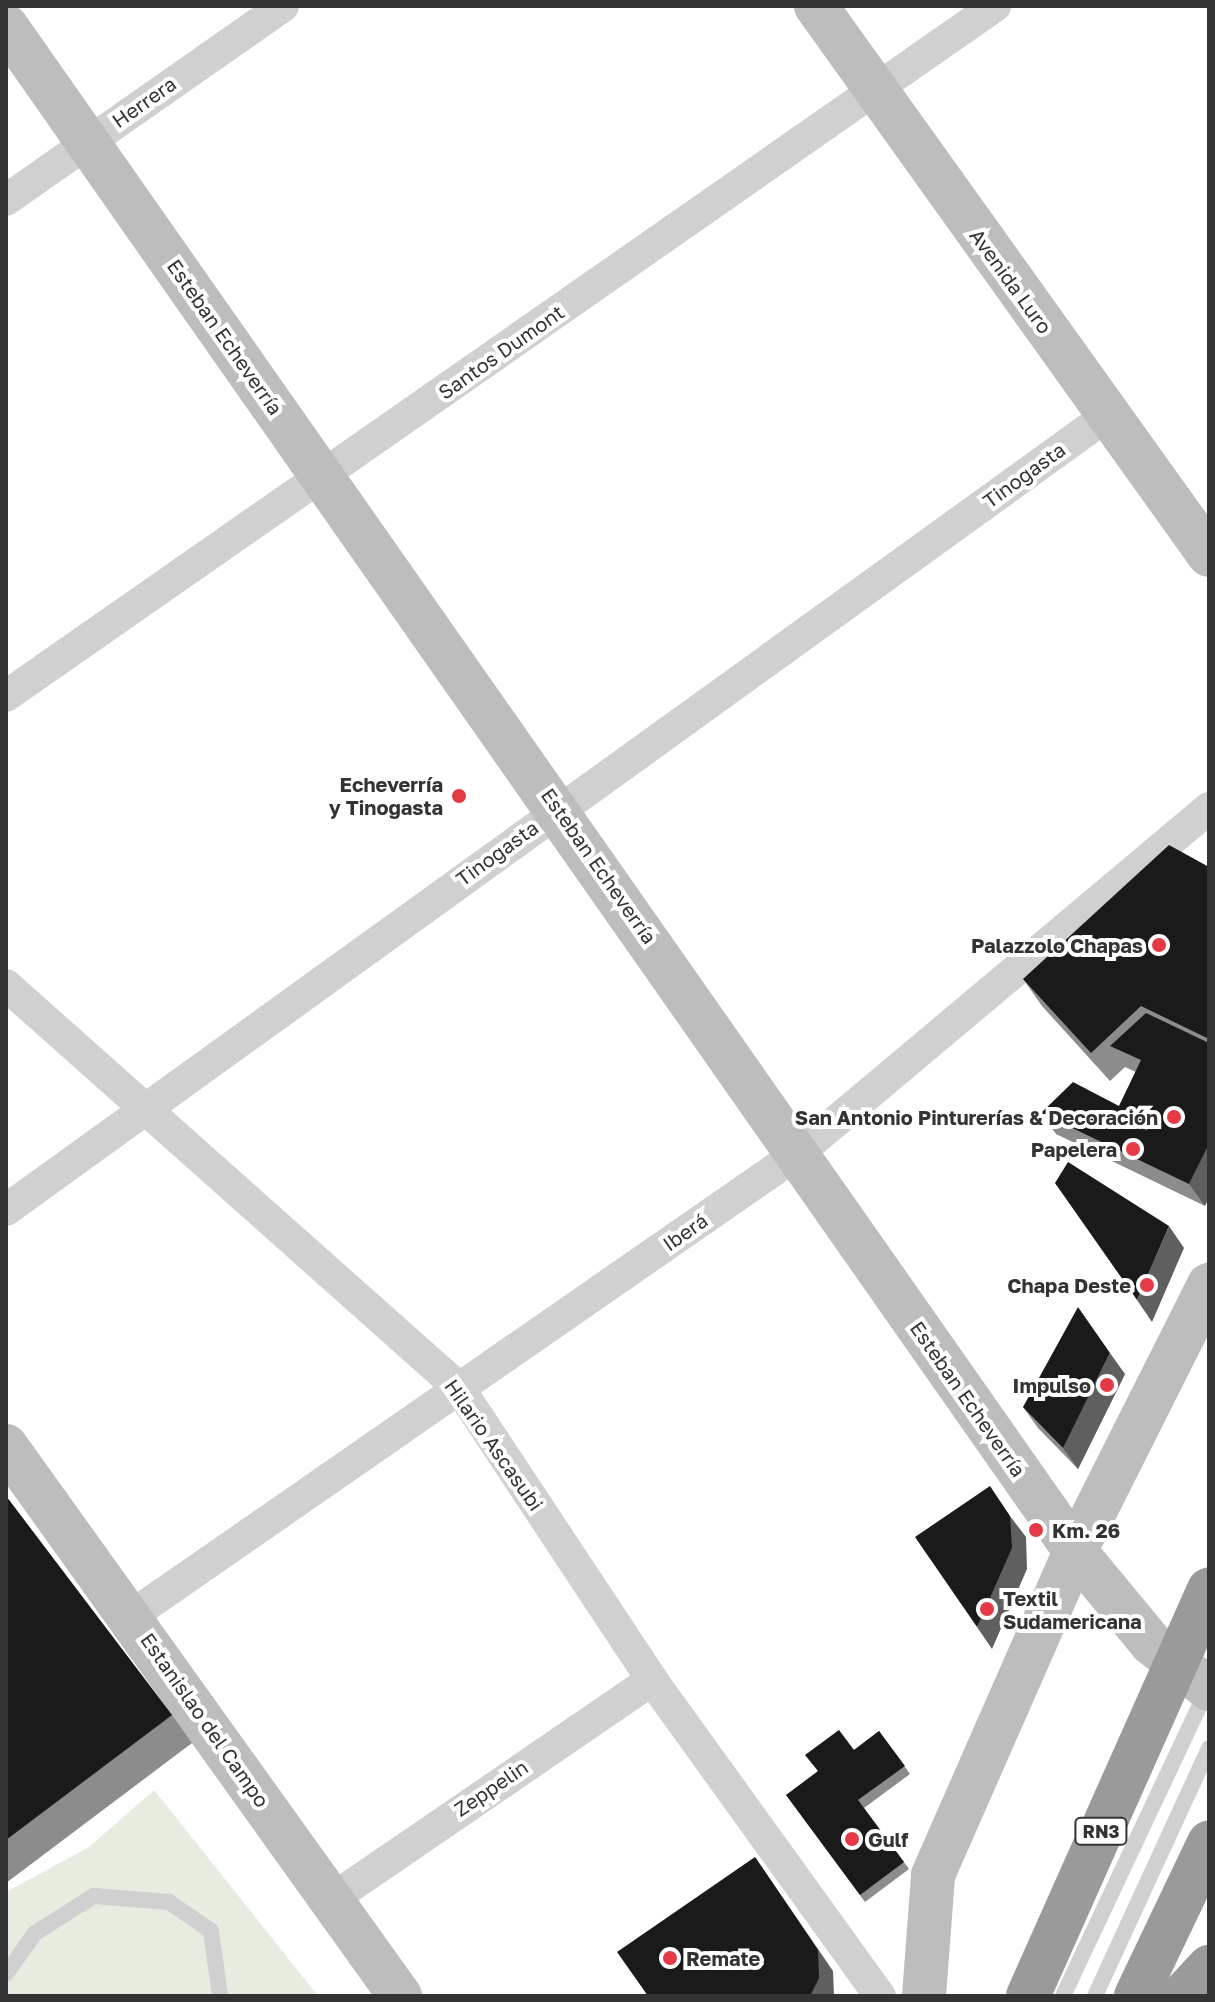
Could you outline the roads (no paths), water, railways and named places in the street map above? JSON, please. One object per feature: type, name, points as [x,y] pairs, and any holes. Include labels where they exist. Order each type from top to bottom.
[{"type":"highway","name":"RN3","points":[[1028,1996],[1200,1682],[1209,1589]]},
{"type":"highway","points":[[1136,1996],[1209,1843]]},
{"type":"highway","points":[[1182,1996],[1209,1967]]},
{"type":"street","name":"Herrera","points":[[6,200],[283,6]]},
{"type":"street","name":"Avenida Luro","points":[[816,6],[872,90],[1209,555]]},
{"type":"street","name":"Santos Dumont","points":[[6,696],[995,6]]},
{"type":"street","name":"Esteban Echeverría","points":[[6,26],[560,808],[1075,1551],[1200,1682]]},
{"type":"street","name":"Tinogasta","points":[[6,1210],[1108,415]]},
{"type":"street","name":"Iberá","points":[[131,1616],[797,1154],[1209,808]]},
{"type":"street","name":"Hilario Ascasubi","points":[[6,985],[141,1110],[459,1388],[652,1680],[880,1996]]},
{"type":"street","points":[[924,1996],[933,1875],[1075,1551],[1209,1285]]},
{"type":"street","name":"Estanislao del Campo","points":[[6,1446],[131,1616],[400,1996]]},
{"type":"street","name":"Zeppelin","points":[[332,1899],[652,1680]]},
{"type":"lane","points":[[1063,1996],[1200,1682]]},
{"type":"lane","points":[[1095,1996],[1209,1748]]},
{"type":"lane","points":[[6,1974],[35,1933],[94,1896],[169,1902],[211,1931],[220,1996]]},
{"type":"place","name":"Echeverría y Tinogasta","points":[[459,796]]},
{"type":"place","name":"Palazzolo Chapas","points":[[1159,945]]},
{"type":"place","name":"San Antonio Pinturerías & Decoración","points":[[1174,1117]]},
{"type":"place","name":"Papelera","points":[[1133,1149]]},
{"type":"place","name":"Chapa Deste","points":[[1147,1285]]},
{"type":"place","name":"Impulso","points":[[1107,1385]]},
{"type":"place","name":"Km. 26","points":[[1036,1530]]},
{"type":"place","name":"Textil Sudamericana","points":[[987,1609]]},
{"type":"place","name":"Gulf","points":[[852,1839]]},
{"type":"place","name":"Remate","points":[[670,1958]]}]
